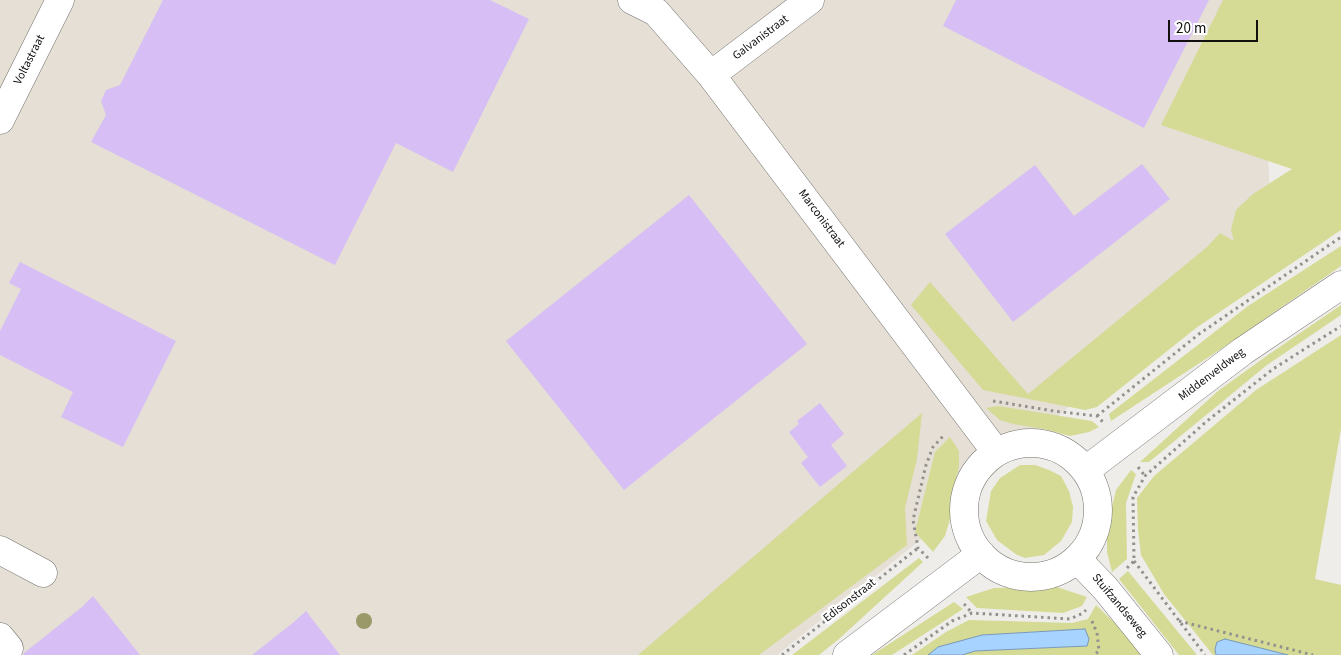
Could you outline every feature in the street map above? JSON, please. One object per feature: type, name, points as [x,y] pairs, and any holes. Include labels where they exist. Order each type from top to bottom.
[{"type":"street","name":"Voltastraat","points":[[0,120],[60,0]]},
{"type":"street","name":"Marconistraat","points":[[632,0],[656,12],[712,75],[996,452]]},
{"type":"street","name":"Galvanistraat","points":[[712,75],[810,0]]},
{"type":"street","name":"Middenveldweg","points":[[1086,470],[1243,351],[1341,285]]},
{"type":"street","points":[[1035,443],[1054,447],[1072,456],[1086,470],[1094,484],[1098,500],[1098,516],[1092,539],[1077,559],[1060,571],[1039,576],[1017,576],[997,568],[981,554],[970,538],[965,519],[965,500],[970,481],[981,465],[996,452],[1015,445],[1035,443]]},
{"type":"street","points":[[0,550],[43,573]]},
{"type":"street","points":[[847,655],[981,554]]},
{"type":"street","name":"Stuifzandseweg","points":[[1077,559],[1105,588],[1159,655]]},
{"type":"path","points":[[1098,416],[1199,334],[1341,237]]},
{"type":"path","points":[[1145,476],[1207,421],[1266,375],[1341,326]]},
{"type":"path","name":"Edisonstraat","points":[[782,655],[918,548]]},
{"type":"path","points":[[1134,561],[1205,655]]},
{"type":"path","points":[[1086,609],[1097,633],[1099,651],[1094,655]]},
{"type":"path","points":[[904,655],[952,621],[972,613]]},
{"type":"path","points":[[1179,621],[1313,655]]},
{"type":"shaded area","points":[[0,0],[1258,0],[1272,223],[924,537],[777,655],[0,655]]},
{"type":"green space","points":[[1223,0],[1341,0],[1341,230],[1196,328],[1097,407],[1085,410],[983,390],[911,305],[930,282],[1028,394],[1207,247],[1220,233],[1234,241],[1231,230],[1236,210],[1253,194],[1292,169],[1161,125]]},
{"type":"green space","points":[[1341,246],[1341,266],[1221,349],[1111,421],[1109,414],[1248,306]]},
{"type":"green space","points":[[1341,305],[1341,315],[1267,365],[1149,462],[1140,462],[1218,391]]},
{"type":"green space","points":[[1341,335],[1341,429],[1315,579],[1341,585],[1341,655],[1288,655],[1225,639],[1215,649],[1216,655],[1213,655],[1164,594],[1141,555],[1137,498],[1154,476],[1256,390]]},
{"type":"green space","points":[[998,406],[1092,421],[1099,427],[1089,432],[1070,436],[1000,420],[986,408]]},
{"type":"green space","points":[[922,413],[917,459],[905,508],[907,545],[759,655],[638,655]]},
{"type":"green space","points":[[950,437],[959,451],[959,467],[954,486],[951,516],[945,536],[933,552],[915,532],[935,452]]},
{"type":"green space","points":[[1020,465],[1035,465],[1061,476],[1069,491],[1073,507],[1072,522],[1061,541],[1044,555],[1025,558],[1017,555],[997,540],[986,521],[991,491],[1000,478]]},
{"type":"green space","points":[[1131,470],[1136,474],[1126,503],[1127,559],[1112,572],[1107,552],[1111,511],[1116,490]]},
{"type":"green space","points":[[919,558],[923,562],[819,655],[792,655]]},
{"type":"green space","points":[[1128,571],[1197,655],[1179,655],[1119,579]]},
{"type":"green space","points":[[1057,587],[1087,597],[1082,606],[1063,613],[977,608],[966,597],[994,588]]},
{"type":"green space","points":[[954,602],[963,609],[892,655],[872,655]]},
{"type":"green space","points":[[1096,605],[1148,655],[962,655],[975,651],[1086,646],[1084,629],[982,635],[929,655],[912,655],[946,632],[969,620],[1072,623],[1088,619]]},
{"type":"water","points":[[1085,629],[1089,639],[1087,646],[975,651],[962,655],[928,655],[938,647],[982,635]]},
{"type":"water","points":[[1225,639],[1288,655],[1216,655],[1217,642]]},
{"type":"building","points":[[163,0],[490,0],[529,19],[453,172],[396,143],[335,265],[91,142],[106,115],[101,101],[106,90],[120,85]]},
{"type":"building","points":[[956,0],[1209,0],[1144,128],[943,26]]},
{"type":"building","points":[[1142,164],[1170,199],[1013,322],[945,234],[1035,165],[1074,216]]},
{"type":"building","points":[[689,195],[807,344],[624,490],[506,341]]},
{"type":"building","points":[[20,262],[176,341],[123,447],[61,417],[73,392],[0,355],[0,331],[21,289],[9,283]]},
{"type":"building","points":[[820,403],[844,434],[831,445],[847,466],[820,487],[801,463],[808,457],[789,432],[799,424],[797,421]]},
{"type":"building","points":[[93,596],[140,655],[23,655],[82,607]]},
{"type":"building","points":[[306,611],[340,655],[252,655],[294,622]]}]
